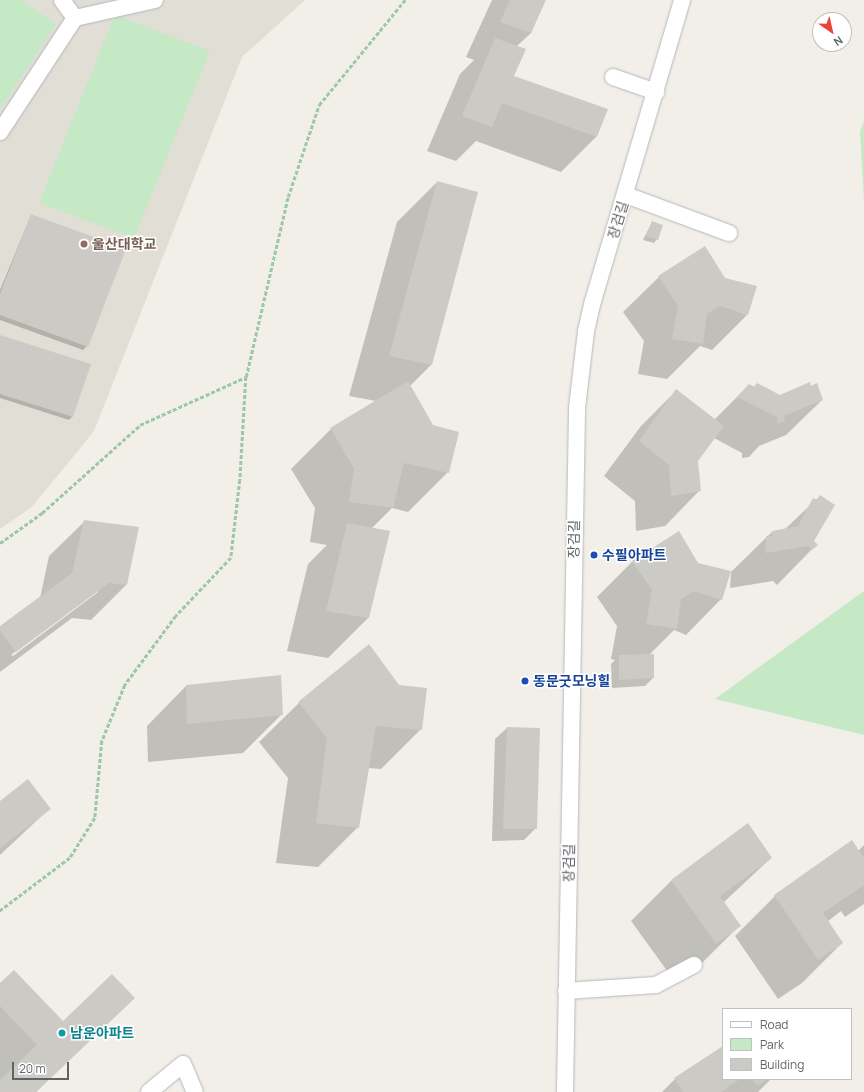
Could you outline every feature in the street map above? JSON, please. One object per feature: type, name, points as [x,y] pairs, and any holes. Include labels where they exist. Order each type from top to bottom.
[{"type":"street","points":[[62,0],[75,18]]},
{"type":"street","points":[[0,132],[75,18],[155,0]]},
{"type":"street","name":"장검길","points":[[565,1092],[577,408],[588,324],[682,0]]},
{"type":"street","points":[[613,77],[656,92]]},
{"type":"street","points":[[626,195],[729,233]]},
{"type":"street","points":[[566,991],[656,985],[694,965]]},
{"type":"street","points":[[149,1092],[183,1064],[195,1092]]},
{"type":"path","points":[[0,911],[70,858],[95,818],[102,741],[125,685],[176,616],[231,558],[240,480],[246,377],[288,197],[319,105],[405,0]]},
{"type":"path","points":[[0,543],[42,513],[140,425],[246,377]]},
{"type":"shaded area","name":"울산대학교","points":[[0,0],[305,0],[242,57],[94,431],[32,507],[0,529]]},
{"type":"green space","points":[[0,0],[21,0],[56,24],[0,109]]},
{"type":"green space","points":[[115,15],[210,51],[134,238],[39,203]]},
{"type":"green space","points":[[864,121],[864,200],[860,132]]},
{"type":"green space","points":[[864,591],[864,735],[715,699]]},
{"type":"building","points":[[510,0],[546,0],[531,33],[500,22]]},
{"type":"building","points":[[495,38],[526,49],[514,76],[608,109],[597,137],[502,103],[492,127],[462,116]]},
{"type":"building","points":[[437,181],[478,192],[432,365],[389,356]]},
{"type":"building","points":[[31,214],[126,249],[88,347],[0,315],[0,294]]},
{"type":"building","points":[[652,221],[663,225],[658,240],[646,236]]},
{"type":"building","points":[[705,246],[725,278],[757,286],[748,315],[720,306],[707,314],[703,344],[672,339],[678,306],[658,276]]},
{"type":"building","points":[[0,335],[91,364],[73,417],[0,394]]},
{"type":"building","points":[[408,381],[433,425],[459,432],[449,473],[404,463],[393,508],[349,502],[354,468],[330,428]]},
{"type":"building","points":[[810,382],[811,386],[817,383],[823,400],[784,416],[785,422],[777,423],[777,417],[737,397],[749,384],[754,387],[757,383],[780,395]]},
{"type":"building","points":[[676,389],[724,426],[698,461],[701,491],[671,496],[669,465],[639,441]]},
{"type":"building","points":[[820,495],[835,505],[814,541],[818,545],[812,550],[809,546],[765,553],[766,536],[772,536],[772,531],[798,526],[813,498],[817,500]]},
{"type":"building","points":[[84,520],[139,527],[127,585],[109,583],[16,652],[0,631],[0,626],[72,573]]},
{"type":"building","points":[[347,523],[390,531],[369,618],[326,611]]},
{"type":"building","points":[[679,531],[698,563],[731,571],[722,600],[694,591],[681,599],[677,629],[646,624],[652,590],[632,561]]},
{"type":"building","points":[[369,644],[399,685],[427,688],[422,730],[376,726],[359,828],[316,823],[327,738],[298,702]]},
{"type":"building","points":[[654,654],[654,678],[619,680],[619,655]]},
{"type":"building","points":[[281,675],[283,715],[187,724],[186,685]]},
{"type":"building","points":[[507,727],[540,728],[537,829],[503,829]]},
{"type":"building","points":[[28,779],[51,809],[0,848],[0,801]]},
{"type":"building","points":[[748,823],[772,858],[720,896],[741,926],[716,944],[671,880]]},
{"type":"building","points":[[852,840],[864,858],[864,885],[823,913],[843,943],[818,960],[774,895]]},
{"type":"building","name":"남운아파트","points":[[14,970],[63,1021],[112,974],[135,998],[36,1092],[0,1092],[0,1080],[37,1045],[0,1006],[0,983]]},
{"type":"building","points":[[722,1047],[722,1080],[739,1080],[721,1092],[683,1092],[674,1078]]},
{"type":"building","points":[[753,1080],[766,1080],[757,1086]]},
{"type":"place","name":"울산대학교","points":[[84,244]]},
{"type":"place","name":"수필아파트","points":[[594,555]]},
{"type":"place","name":"동문굿모닝힐","points":[[525,681]]},
{"type":"place","name":"남운아파트","points":[[62,1033]]}]
